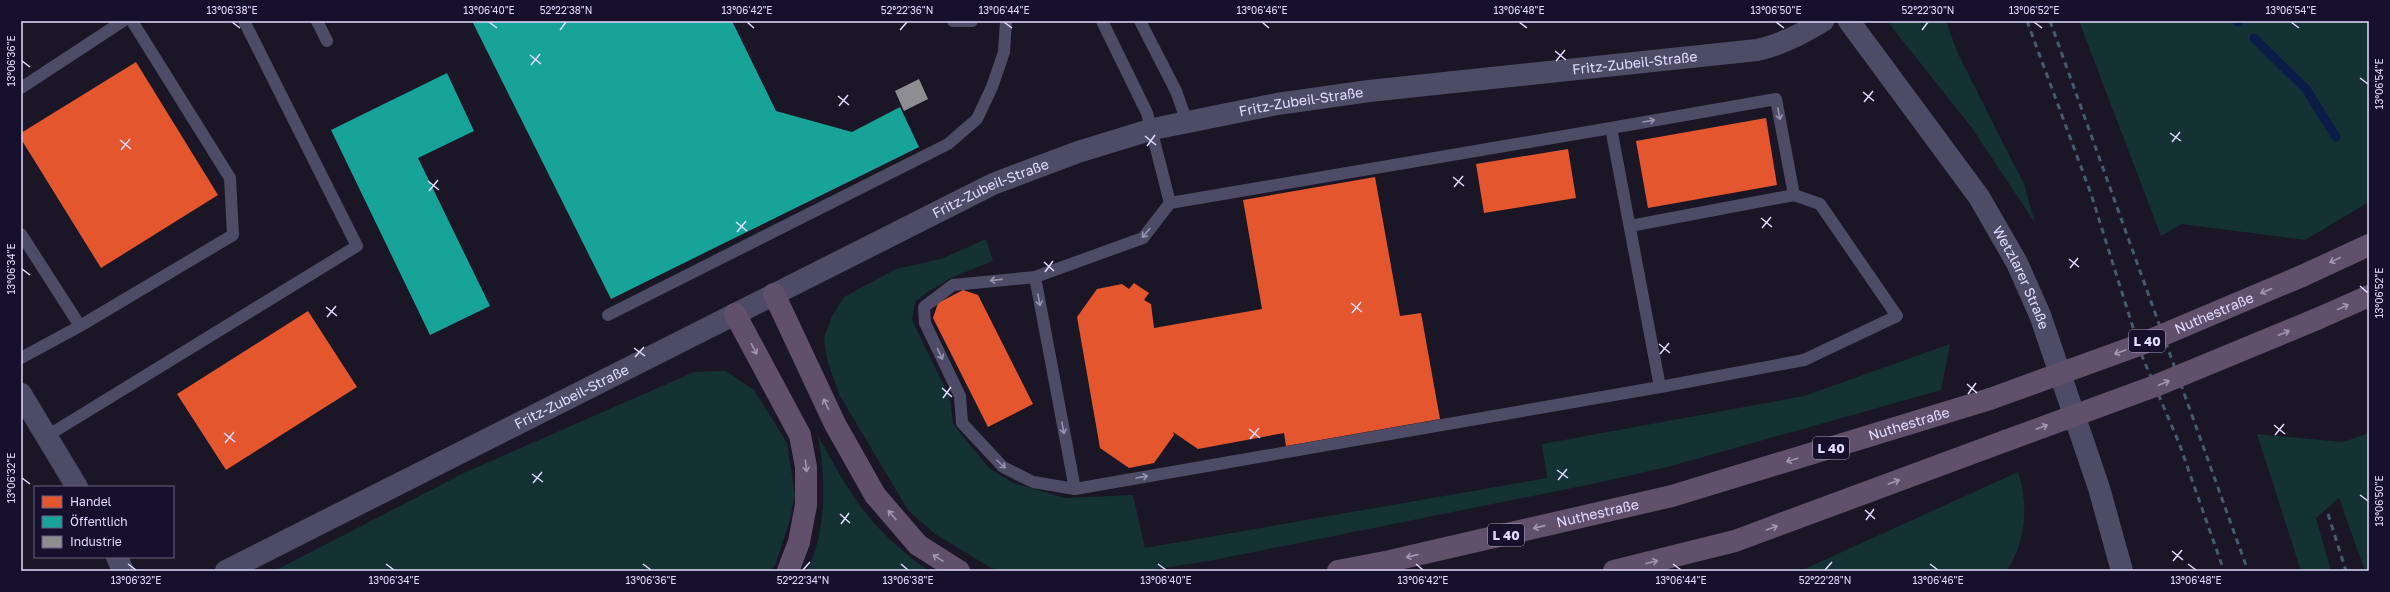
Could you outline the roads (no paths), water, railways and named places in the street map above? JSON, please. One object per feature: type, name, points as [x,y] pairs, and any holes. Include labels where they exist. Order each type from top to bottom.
[{"type":"highway","name":"Nuthestraße","points":[[1338,571],[1672,496],[1990,399],[2139,345],[2302,276],[2369,245]]},
{"type":"highway","points":[[774,294],[835,424],[875,495],[918,545],[959,571]]},
{"type":"highway","points":[[1614,571],[1735,541],[2155,386],[2369,296]]},
{"type":"highway","points":[[735,314],[800,435],[806,467],[806,505],[800,542],[788,571]]},
{"type":"street","name":"Fritz-Zubeil-Straße","points":[[226,571],[993,184],[1078,152],[1153,129],[1278,104],[1369,91],[1757,50],[1772,47],[1805,32],[1823,21]]},
{"type":"street","name":"Wetzlarer Straße","points":[[1849,21],[1979,197],[2018,263],[2040,315],[2099,488],[2122,571]]},
{"type":"street","points":[[21,394],[76,486]]},
{"type":"street","points":[[118,558],[124,571]]},
{"type":"lane","points":[[21,88],[123,21]]},
{"type":"lane","points":[[21,358],[80,326],[233,235],[230,178],[132,21]]},
{"type":"lane","points":[[47,436],[357,246],[244,21]]},
{"type":"lane","points":[[317,21],[327,41]]},
{"type":"lane","points":[[953,21],[972,21]]},
{"type":"lane","points":[[608,315],[948,144],[977,119],[992,87],[1004,52],[1006,21]]},
{"type":"lane","points":[[1102,21],[1142,101],[1153,129],[1170,203]]},
{"type":"lane","points":[[1140,21],[1176,91],[1187,122]]},
{"type":"lane","points":[[1630,226],[1794,195],[1820,204],[1897,316],[1804,360],[1660,388],[1075,489],[1033,482],[1003,467],[962,423],[960,396],[925,323],[924,307],[953,285],[1034,277],[1143,238],[1170,203],[1776,99],[1794,195]]},
{"type":"lane","points":[[1611,128],[1660,388]]},
{"type":"lane","points":[[21,234],[80,326]]},
{"type":"lane","points":[[1034,277],[1075,489]]},
{"type":"waterway","points":[[2254,38],[2306,89],[2336,137]]},
{"type":"railway","points":[[2027,21],[2091,194],[2142,356],[2179,443],[2224,571]]},
{"type":"railway","points":[[2050,21],[2248,571]]},
{"type":"railway","points":[[2328,514],[2346,571]]}]
